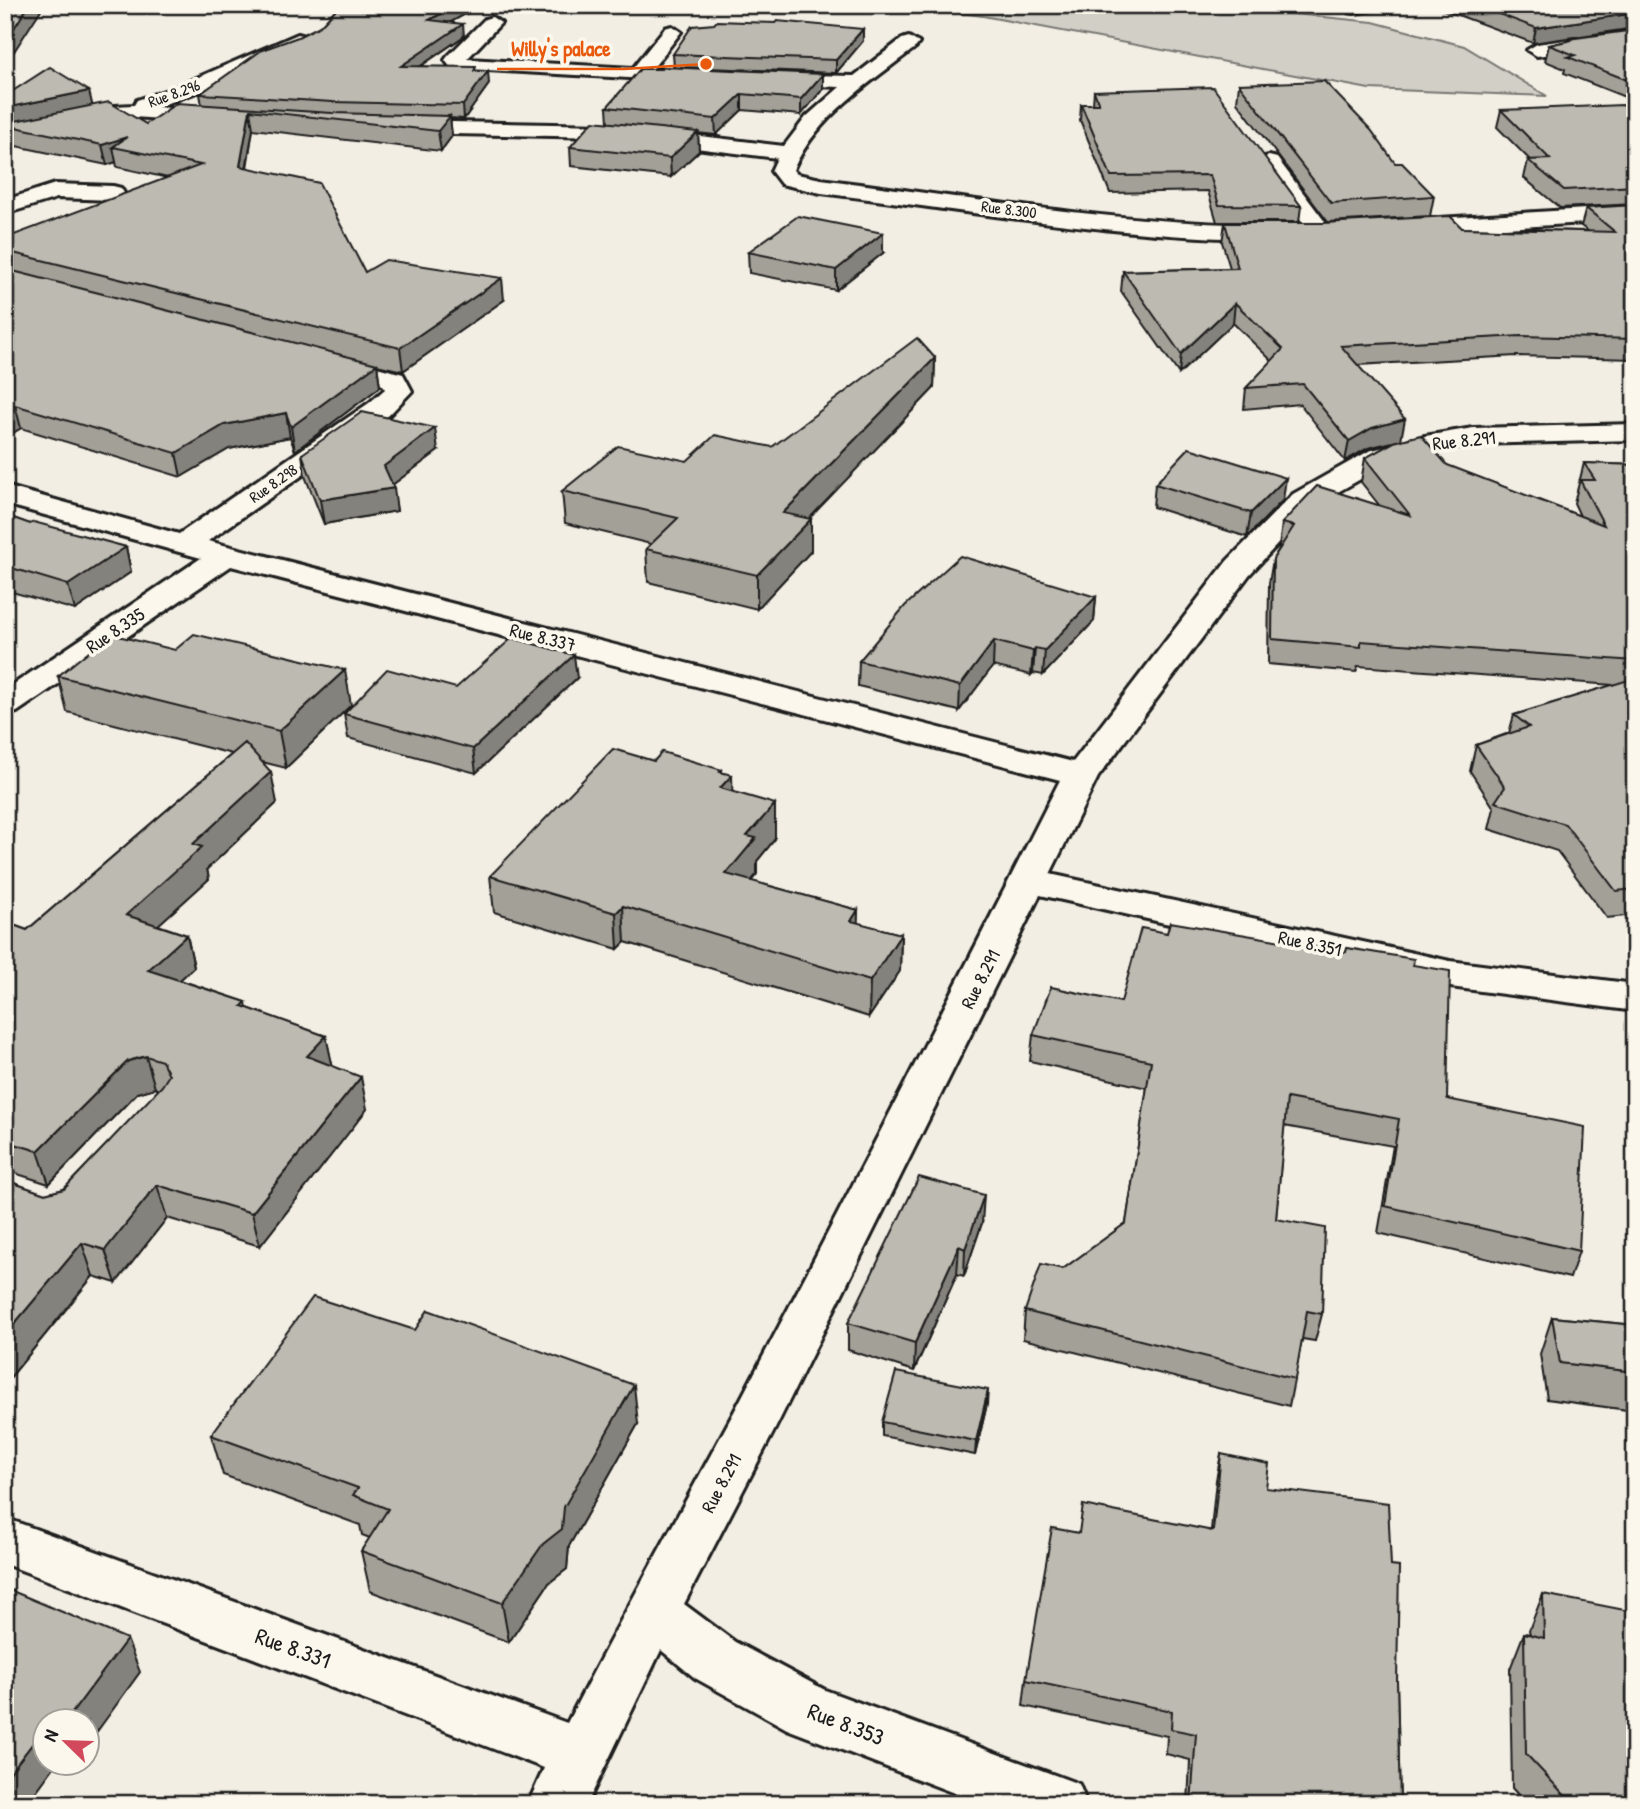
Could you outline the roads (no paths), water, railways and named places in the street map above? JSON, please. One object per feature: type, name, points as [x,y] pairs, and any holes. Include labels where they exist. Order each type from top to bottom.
[{"type":"street","points":[[492,23],[455,60],[458,64],[704,76]]},
{"type":"street","name":"Rue 8.296","points":[[95,116],[179,94],[245,61],[315,32]]},
{"type":"street","points":[[638,74],[672,32]]},
{"type":"street","points":[[1537,50],[1635,36]]},
{"type":"street","points":[[376,126],[607,131],[789,153],[807,127],[909,43]]},
{"type":"street","points":[[743,77],[859,82]]},
{"type":"street","points":[[121,110],[236,119]]},
{"type":"street","points":[[1255,144],[1321,232]]},
{"type":"street","name":"Rue 8.300","points":[[789,153],[782,171],[789,179],[821,186],[1136,225],[1219,232],[1348,230]]},
{"type":"street","points":[[5,207],[55,191],[113,193]]},
{"type":"street","points":[[1389,228],[1635,213]]},
{"type":"street","name":"Rue 8.298","points":[[184,544],[379,409],[399,391],[394,380],[299,355]]},
{"type":"street","name":"Rue 8.291","points":[[567,1790],[652,1611],[756,1417],[1081,775],[1238,568],[1303,500],[1379,457],[1425,444],[1474,436],[1635,432]]},
{"type":"street","name":"Rue 8.337","points":[[5,495],[226,555],[1081,775]]},
{"type":"street","name":"Rue 8.335","points":[[5,705],[226,555]]},
{"type":"street","name":"Rue 8.351","points":[[1028,881],[1450,974],[1635,998]]},
{"type":"street","name":"Rue 8.331","points":[[5,1541],[567,1790]]},
{"type":"street","name":"Rue 8.353","points":[[652,1611],[715,1660],[807,1710],[1058,1804]]},
{"type":"place","name":"Willy's palace","points":[[706,64]]}]
